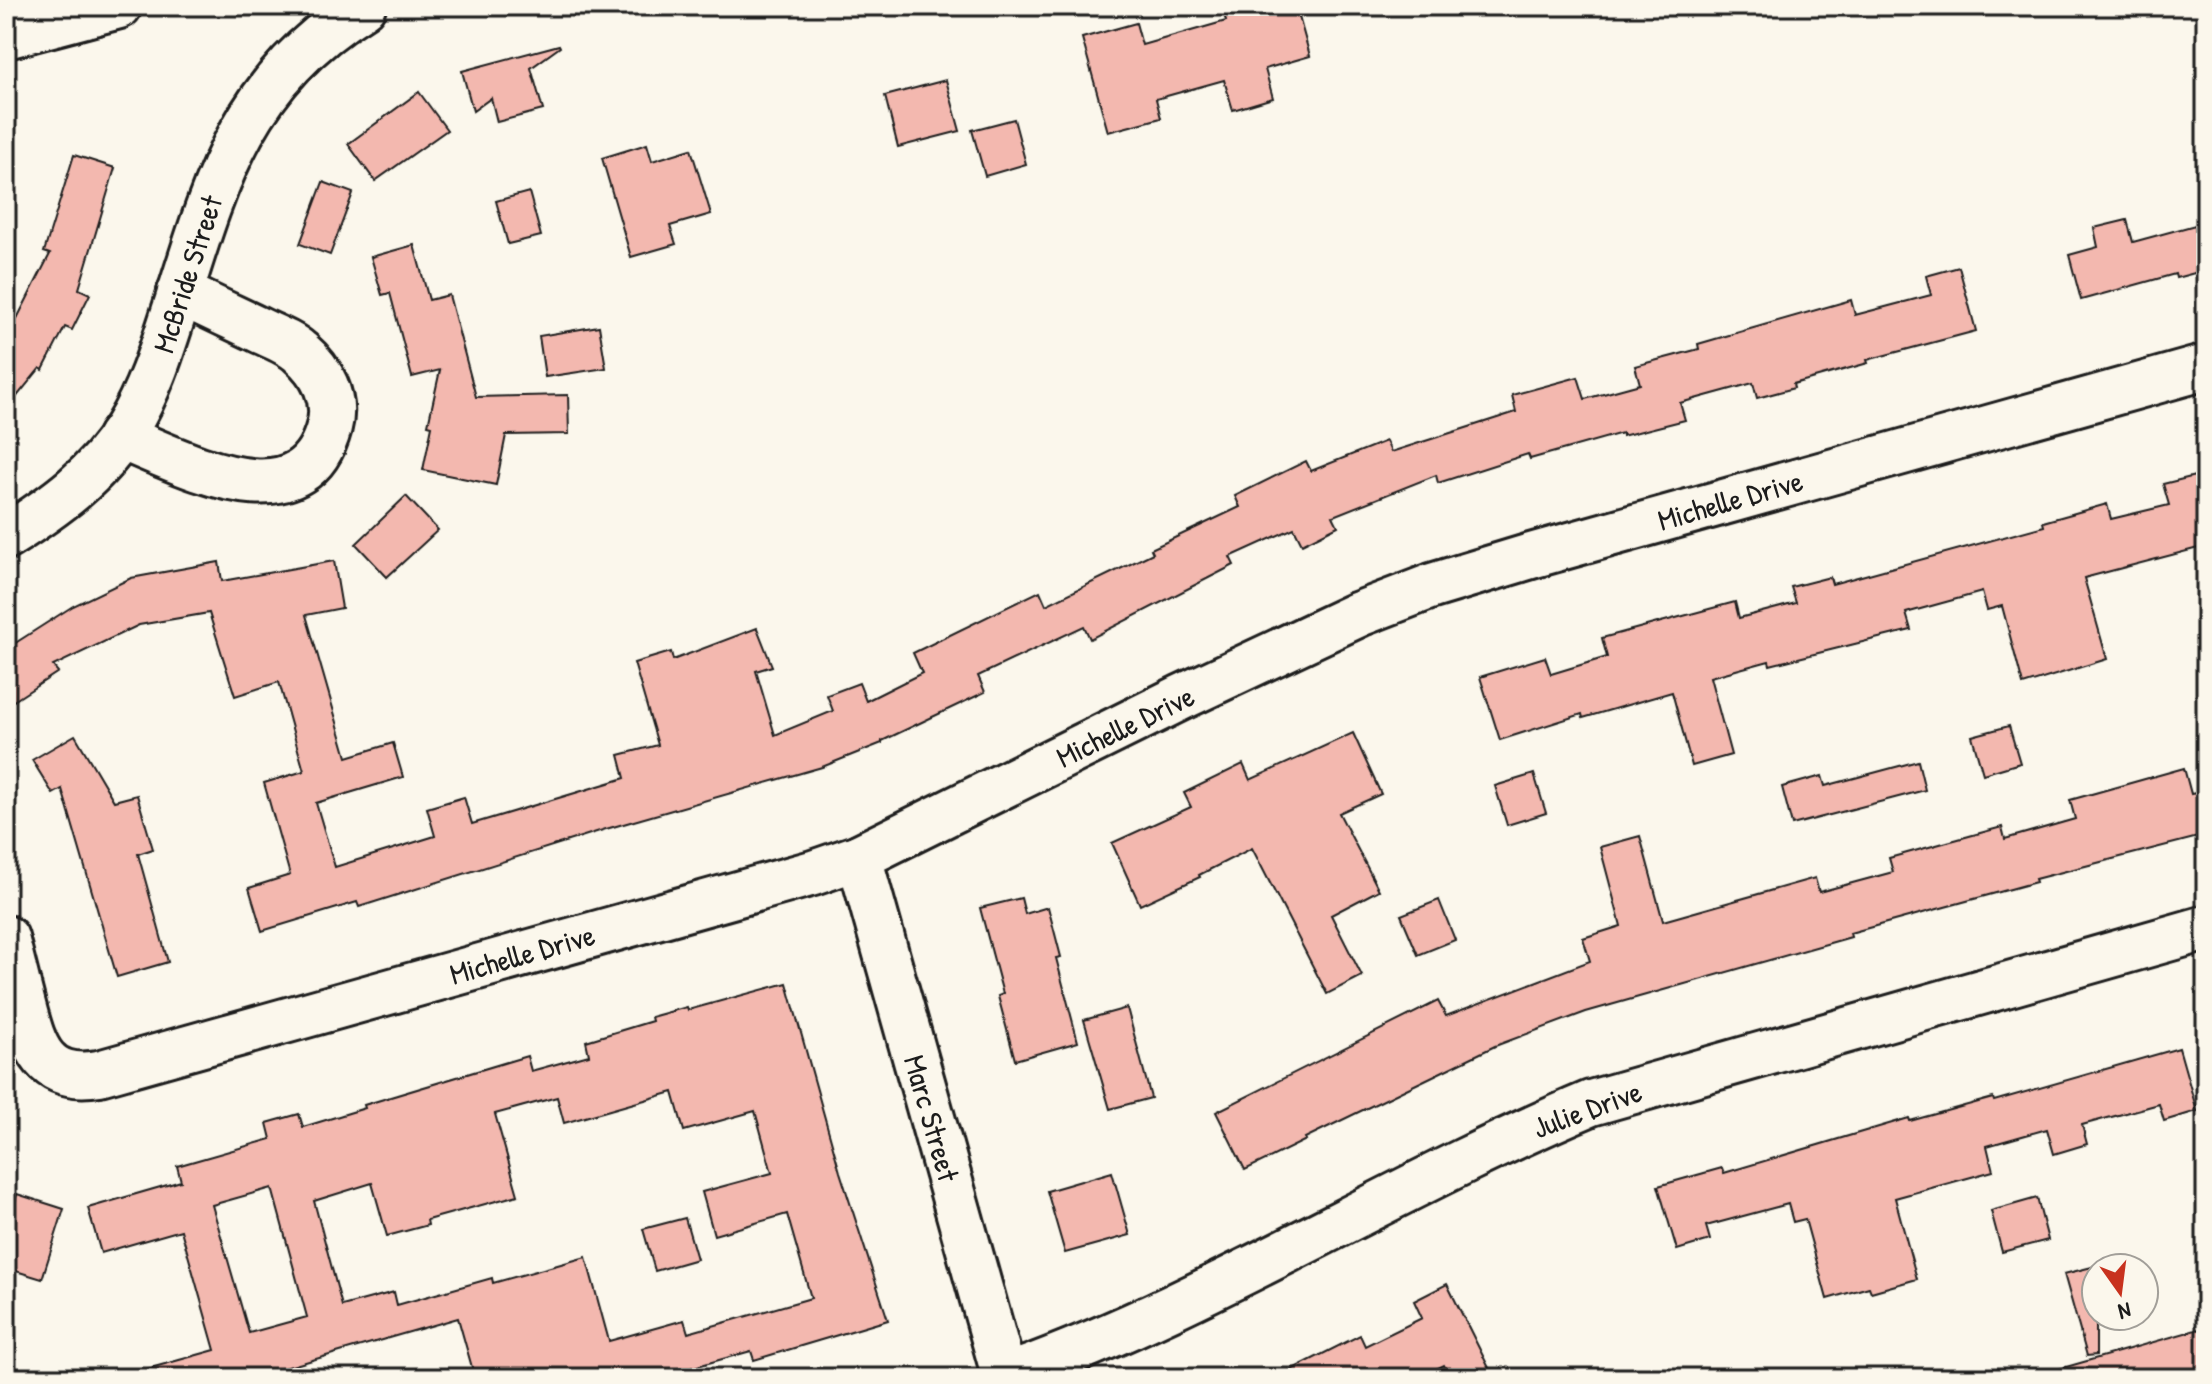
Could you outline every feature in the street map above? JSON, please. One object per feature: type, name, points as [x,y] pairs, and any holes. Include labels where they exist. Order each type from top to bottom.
[{"type":"main road","points":[[6,36],[53,6]]},
{"type":"main road","points":[[6,36],[119,6]]},
{"type":"main road","name":"McBride Street","points":[[6,537],[68,495],[95,470],[120,437],[153,378],[210,200],[241,131],[269,89],[304,51],[363,6]]},
{"type":"main road","points":[[120,437],[231,480],[252,483],[285,478],[304,468],[324,446],[331,418],[330,399],[324,380],[314,366],[297,349],[180,292]]},
{"type":"main road","name":"Michelle Drive","points":[[6,938],[33,1043],[47,1062],[69,1074],[84,1076],[99,1073],[813,873],[859,857],[1182,697],[1359,614],[1432,586],[1546,551],[2206,367]]},
{"type":"main road","name":"Marc Street","points":[[859,857],[1004,1378]]},
{"type":"main road","name":"Julie Drive","points":[[1004,1378],[1149,1318],[1518,1134],[1591,1103],[2206,928]]},
{"type":"building","points":[[1251,6],[1296,6],[1310,56],[1265,69],[1273,98],[1233,110],[1224,80],[1156,99],[1161,118],[1108,132],[1082,38],[1136,23],[1142,45],[1226,21],[1224,14]]},
{"type":"building","points":[[559,45],[531,68],[543,110],[497,122],[491,98],[473,111],[462,71]]},
{"type":"building","points":[[946,80],[960,131],[898,147],[885,96]]},
{"type":"building","points":[[419,92],[447,130],[375,181],[348,144]]},
{"type":"building","points":[[1014,119],[1026,164],[985,176],[972,130]]},
{"type":"building","points":[[647,144],[652,161],[691,149],[711,214],[670,226],[676,244],[631,257],[602,158]]},
{"type":"building","points":[[74,155],[115,168],[79,289],[90,294],[72,330],[65,327],[43,370],[40,368],[6,410],[6,340],[50,254],[44,252]]},
{"type":"building","points":[[323,182],[353,193],[330,255],[300,244]]},
{"type":"building","points":[[529,192],[541,236],[508,244],[496,201]]},
{"type":"building","points":[[2127,220],[2133,242],[2206,222],[2206,270],[2176,278],[2175,274],[2081,300],[2069,255],[2098,247],[2094,228]]},
{"type":"building","points":[[414,245],[429,300],[449,295],[476,397],[568,395],[569,434],[506,435],[496,485],[423,470],[432,426],[428,425],[440,370],[412,377],[390,293],[382,295],[371,257]]},
{"type":"building","points":[[1959,267],[1976,331],[1867,360],[1868,363],[1793,384],[1794,388],[1757,398],[1753,383],[1680,403],[1685,420],[1622,436],[1622,433],[1530,459],[1528,454],[1438,483],[1436,475],[1333,516],[1338,526],[1302,544],[1294,528],[1230,557],[1234,565],[1090,639],[1084,626],[978,676],[985,692],[882,743],[822,767],[606,829],[359,907],[357,902],[262,931],[249,888],[290,875],[264,783],[304,771],[279,682],[235,696],[209,613],[139,625],[53,666],[58,672],[6,706],[6,649],[73,606],[131,578],[219,562],[222,581],[334,561],[342,608],[306,615],[347,757],[393,743],[403,777],[316,803],[335,867],[435,836],[427,808],[464,797],[472,824],[625,778],[619,755],[658,745],[634,663],[671,652],[673,660],[757,628],[772,666],[756,671],[775,735],[833,711],[827,695],[859,683],[866,701],[922,673],[913,653],[1040,591],[1046,605],[1153,553],[1151,549],[1240,507],[1235,496],[1306,461],[1311,471],[1386,441],[1391,452],[1516,412],[1512,395],[1578,377],[1585,399],[1640,384],[1635,366],[1699,349],[1698,344],[1851,300],[1855,315],[1931,295],[1926,276]]},
{"type":"building","points":[[599,326],[606,368],[545,377],[539,336]]},
{"type":"building","points":[[2199,475],[2206,503],[2206,546],[2084,578],[2107,659],[2023,685],[2002,606],[1987,610],[1982,592],[1906,613],[1911,630],[1710,677],[1731,755],[1692,766],[1672,692],[1583,718],[1582,714],[1500,740],[1480,677],[1545,657],[1551,674],[1607,657],[1602,638],[1735,602],[1739,618],[1796,603],[1791,587],[1830,577],[1832,584],[2044,526],[2043,522],[2107,504],[2111,519],[2169,505],[2163,484]]},
{"type":"building","points":[[406,496],[438,530],[387,577],[356,544]]},
{"type":"building","points":[[2009,726],[2020,763],[1983,774],[1972,736]]},
{"type":"building","points":[[1353,733],[1381,794],[1339,813],[1379,890],[1331,915],[1362,976],[1327,994],[1252,848],[1140,905],[1112,843],[1191,807],[1184,793],[1243,764],[1250,780]]},
{"type":"building","points":[[75,735],[114,801],[137,795],[153,849],[138,854],[168,962],[117,977],[62,789],[53,794],[32,760]]},
{"type":"building","points":[[1918,761],[1925,790],[1792,825],[1782,787],[1822,776],[1825,786]]},
{"type":"building","points":[[2184,768],[2191,794],[2206,791],[2206,835],[2035,879],[2036,882],[1850,933],[1851,937],[1586,1012],[1495,1046],[1245,1170],[1216,1112],[1438,1001],[1446,1016],[1590,961],[1583,938],[1621,926],[1600,847],[1640,836],[1663,921],[1815,878],[1819,892],[1893,872],[1889,858],[2002,827],[2005,839],[2075,819],[2070,800]]},
{"type":"building","points":[[1534,774],[1546,813],[1507,825],[1495,786]]},
{"type":"building","points":[[1021,898],[1025,914],[1048,907],[1061,957],[1056,958],[1078,1042],[1015,1060],[998,996],[1003,994],[980,908]]},
{"type":"building","points":[[1439,900],[1455,940],[1418,955],[1401,915]]},
{"type":"building","points":[[787,983],[840,1172],[888,1320],[754,1360],[751,1351],[655,1378],[475,1378],[458,1318],[250,1378],[149,1378],[147,1369],[215,1350],[181,1230],[101,1253],[88,1208],[181,1181],[177,1166],[271,1139],[267,1123],[299,1114],[303,1127],[365,1108],[364,1105],[527,1056],[531,1071],[589,1055],[586,1041],[652,1021],[651,1017],[687,1007],[688,1010]],"holes":[[[673,1092],[684,1131],[755,1111],[772,1173],[702,1192],[714,1235],[787,1214],[811,1298],[688,1333],[684,1320],[609,1341],[586,1257],[493,1283],[492,1278],[397,1305],[394,1292],[342,1306],[314,1201],[372,1183],[387,1236],[428,1225],[427,1220],[518,1195],[495,1114],[557,1097],[564,1123]],[[272,1188],[307,1317],[249,1333],[212,1205]]]},
{"type":"building","points":[[1127,1008],[1151,1098],[1110,1109],[1084,1020]]},
{"type":"building","points":[[2179,1048],[2197,1111],[2164,1121],[2159,1104],[2082,1125],[2087,1144],[2054,1154],[2047,1129],[1987,1146],[1993,1171],[1895,1198],[1917,1279],[1871,1292],[1869,1287],[1827,1299],[1805,1219],[1793,1222],[1788,1204],[1706,1226],[1710,1240],[1677,1250],[1658,1186],[1722,1168],[1724,1173],[1909,1118],[1910,1121],[1993,1098],[1994,1101]]},
{"type":"building","points":[[1112,1172],[1130,1235],[1065,1253],[1047,1191]]},
{"type":"building","points":[[17,1194],[64,1209],[42,1279],[6,1268],[6,1206],[13,1209]]},
{"type":"building","points":[[2037,1198],[2048,1240],[2002,1252],[1991,1211]]},
{"type":"building","points":[[685,1218],[697,1259],[655,1271],[643,1229]]},
{"type":"building","points":[[2080,1270],[2080,1331],[2064,1274]]},
{"type":"building","points":[[1447,1284],[1494,1378],[1450,1378],[1444,1365],[1418,1378],[1275,1378],[1360,1335],[1365,1346],[1422,1318],[1414,1301]]},
{"type":"building","points":[[2206,1327],[2206,1378],[2060,1378],[2059,1369]]},
{"type":"building","points":[[2080,1332],[2096,1332],[2096,1355],[2087,1356]]}]
